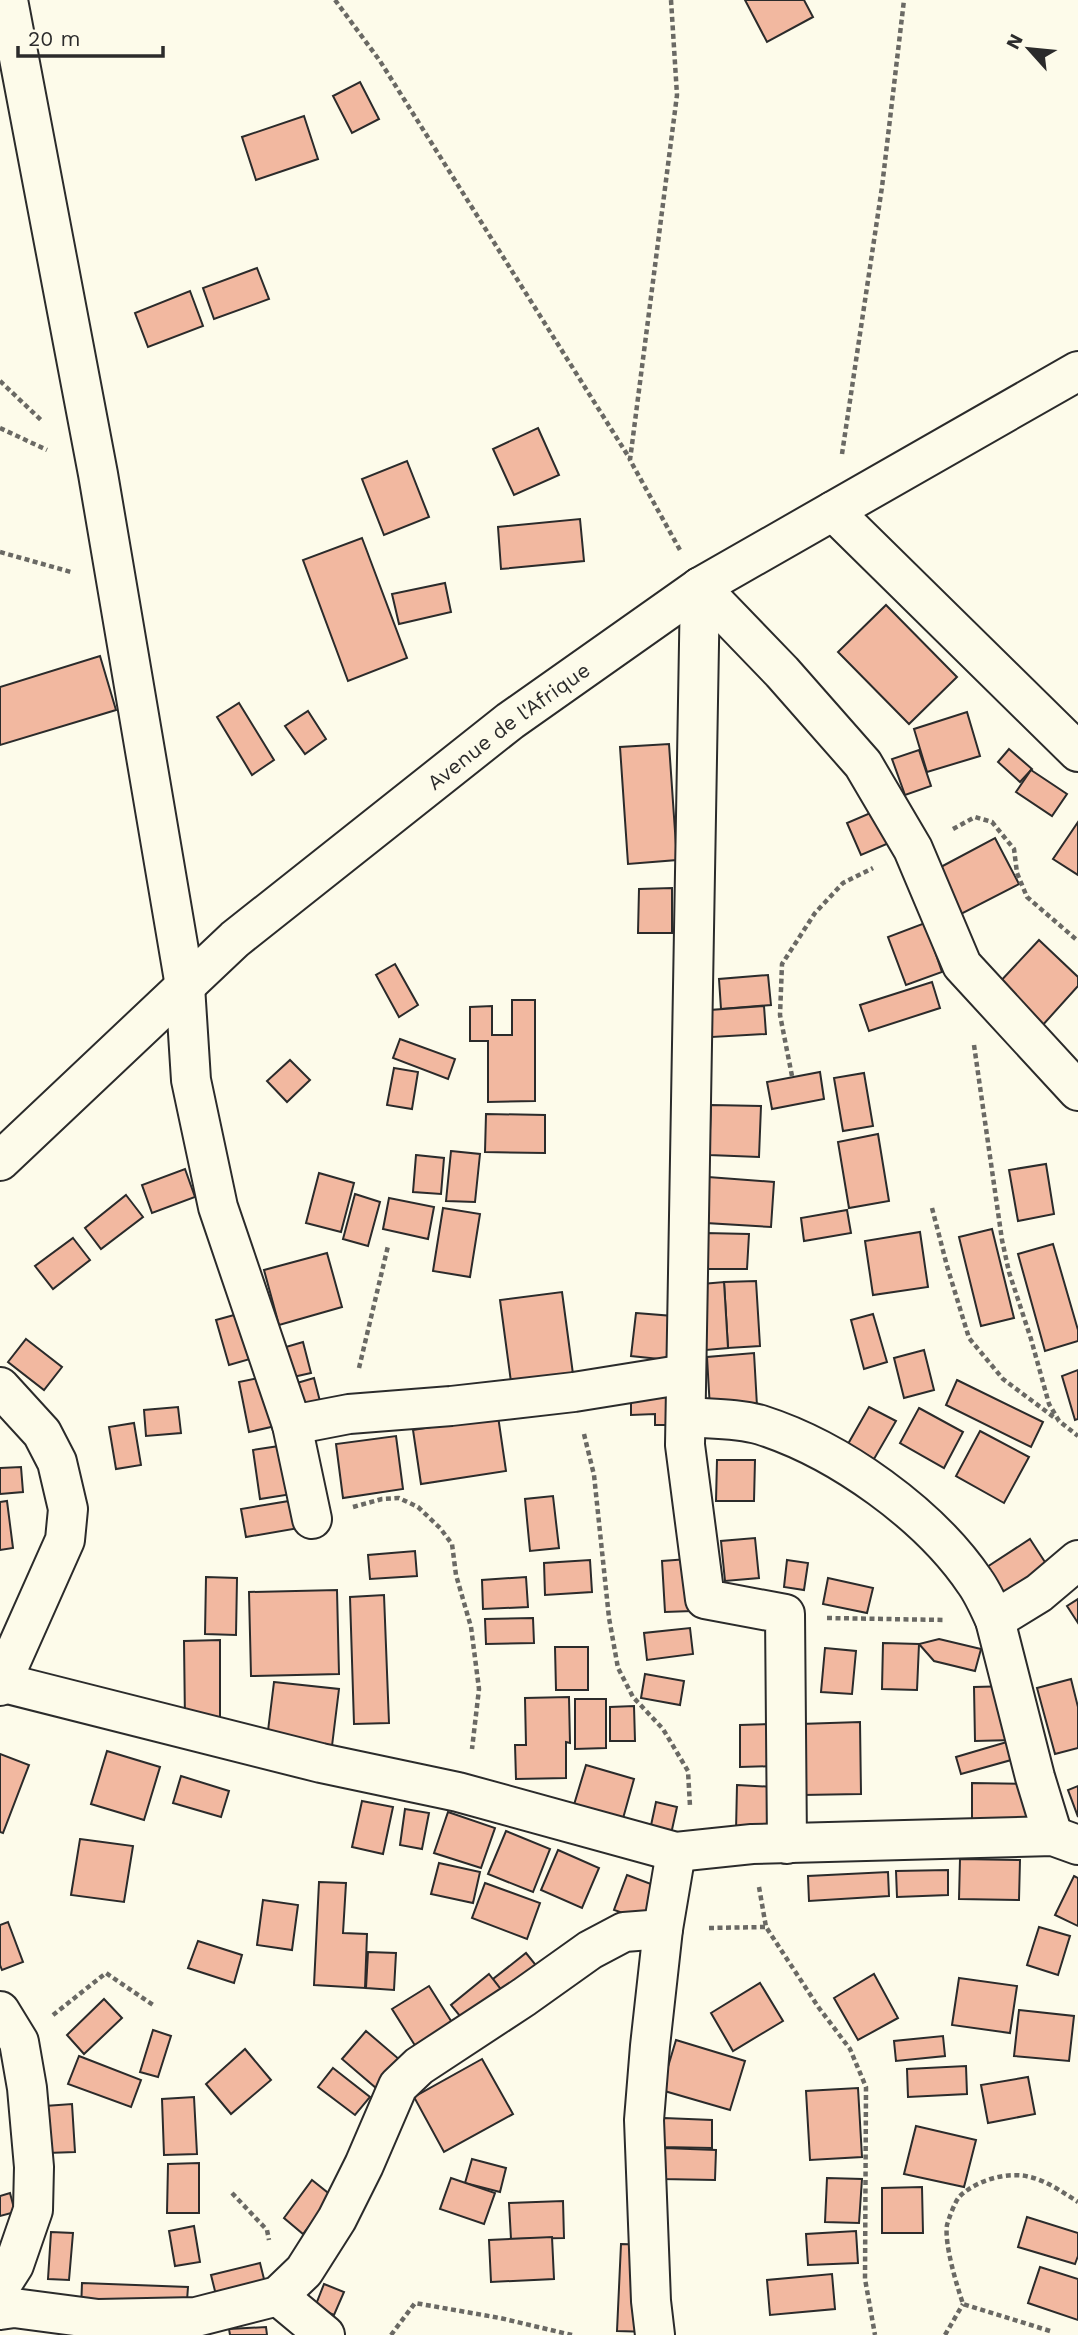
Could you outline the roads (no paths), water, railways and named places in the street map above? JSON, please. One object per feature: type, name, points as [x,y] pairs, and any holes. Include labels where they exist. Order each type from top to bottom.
[{"type":"street","points":[[8,0],[98,474],[185,986],[191,1080],[218,1207],[292,1425],[312,1519]]},
{"type":"street","name":"Avenue de l'Afrique","points":[[0,1161],[235,939],[510,721],[700,587],[1078,371]]},
{"type":"street","points":[[833,511],[1078,752]]},
{"type":"street","points":[[700,587],[782,672],[863,764],[914,849],[962,965],[1078,1091]]},
{"type":"street","points":[[700,587],[685,1445],[705,1599],[785,1614],[769,1844]]},
{"type":"street","points":[[292,1425],[349,1414],[574,1392],[686,1374]]},
{"type":"street","points":[[0,1387],[42,1433],[57,1462],[68,1509],[65,1540],[1,1684],[321,1763],[458,1792],[685,1850],[769,1844],[1065,1840],[1035,1777],[995,1620],[976,1583],[940,1537],[877,1485],[813,1445],[758,1424],[686,1417]]},
{"type":"street","points":[[995,1620],[1039,1593],[1078,1560]]},
{"type":"street","points":[[655,2335],[651,2301],[645,2120],[663,1929],[685,1850]]},
{"type":"street","points":[[0,2310],[14,2308],[98,2319],[195,2317],[278,2296],[304,2271],[337,2219],[398,2086],[419,2066],[590,1950],[624,1933],[663,1929]]},
{"type":"street","points":[[0,2287],[14,2265],[33,2210],[34,2167],[28,2101],[9,2026]]},
{"type":"street","points":[[278,2296],[325,2335]]}]
